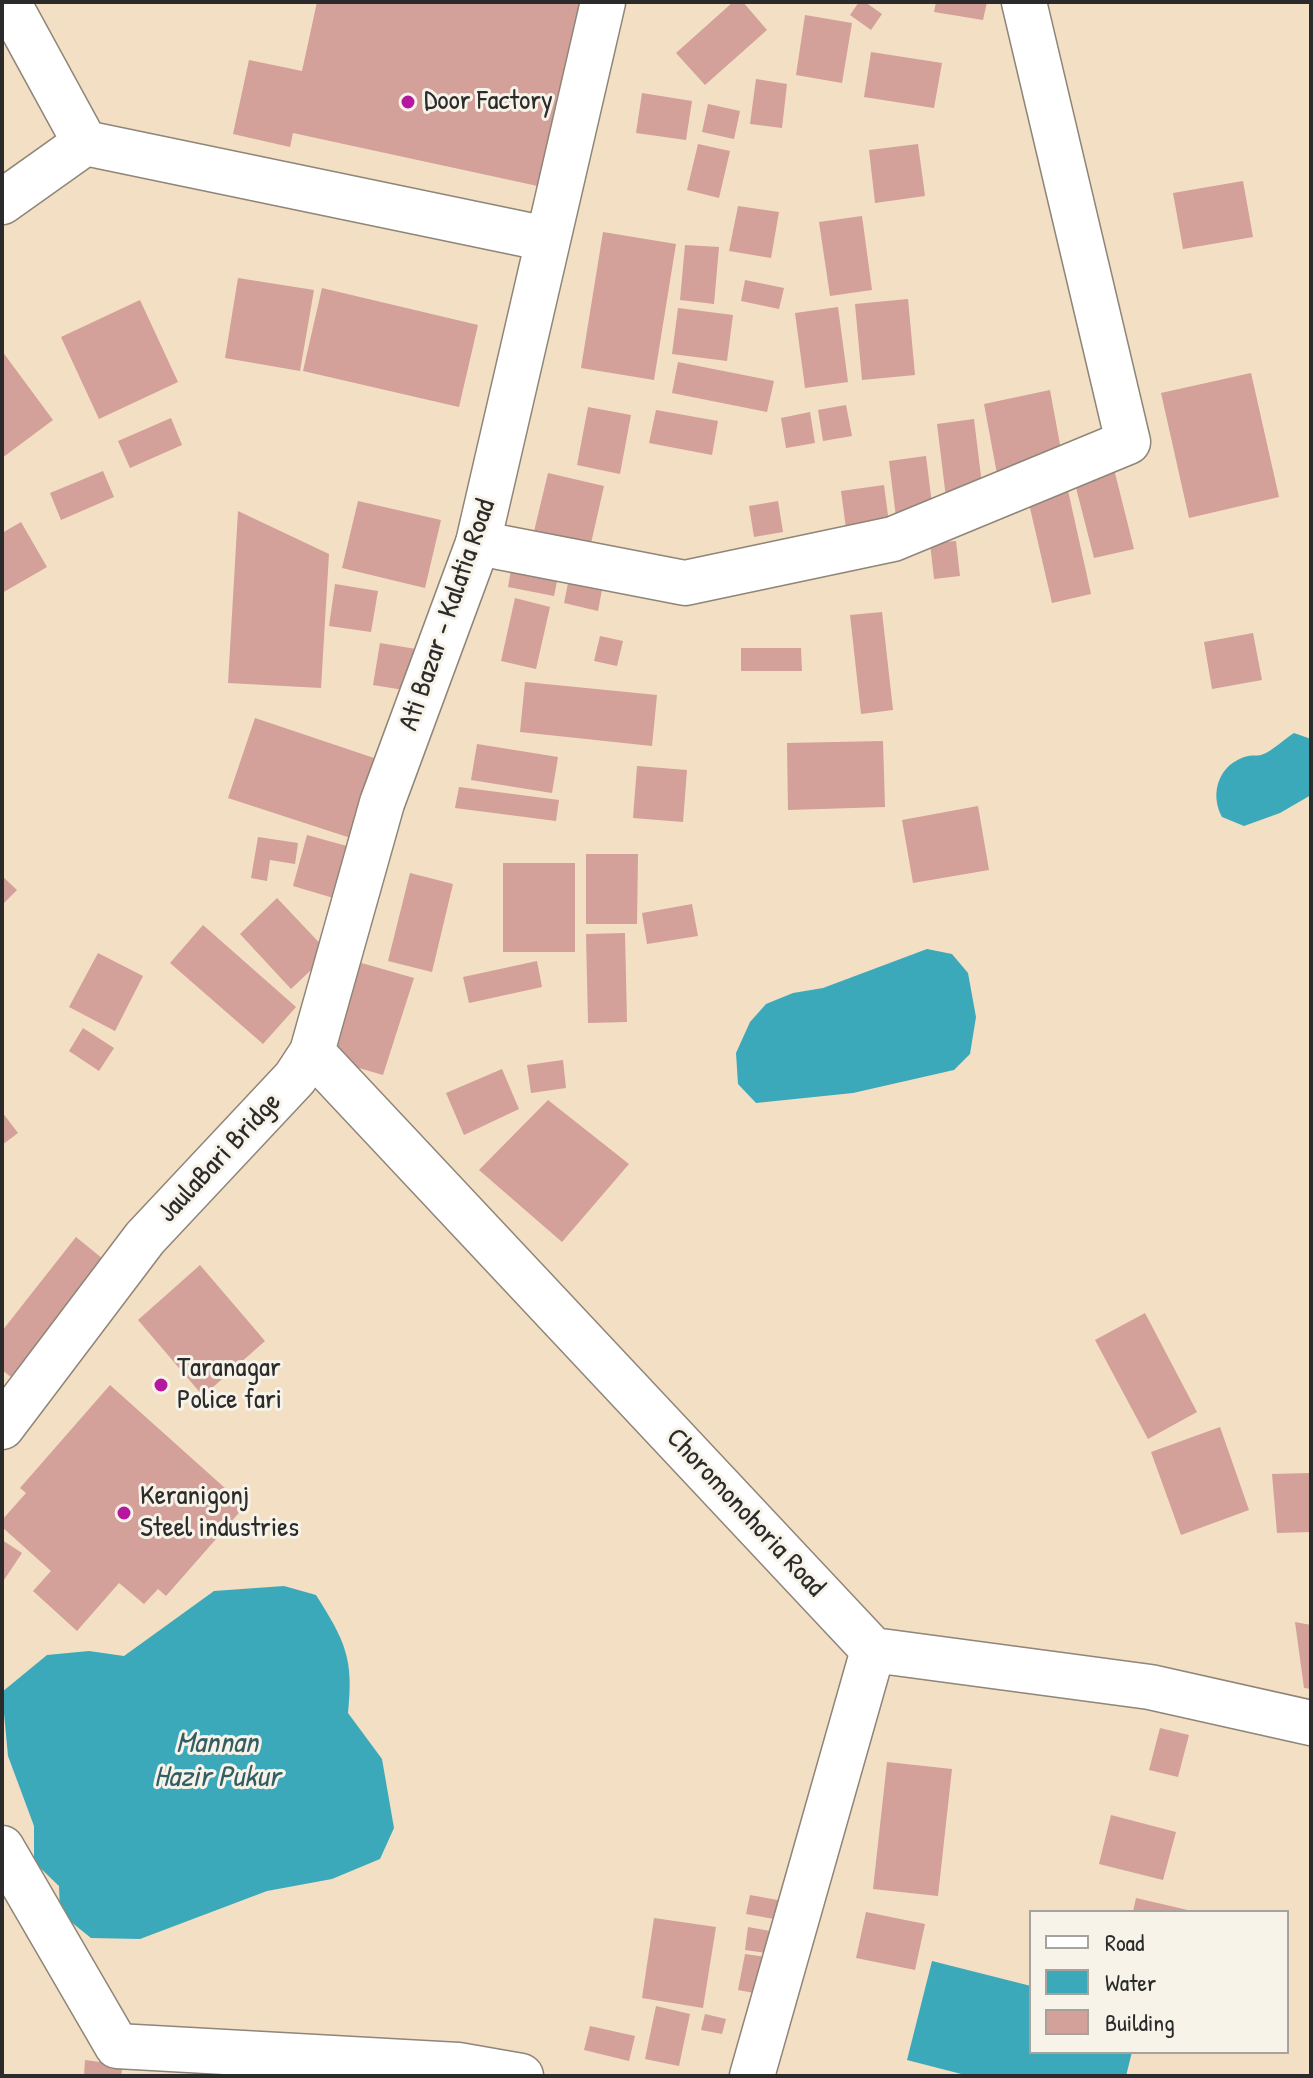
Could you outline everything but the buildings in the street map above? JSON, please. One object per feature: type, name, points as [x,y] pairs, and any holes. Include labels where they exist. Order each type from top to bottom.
[{"type":"street","points":[[8,2],[85,143]]},
{"type":"street","name":"Ati Bazar - Kalatia Road","points":[[304,1065],[382,803],[478,543],[522,366],[547,239],[603,2]]},
{"type":"street","points":[[478,543],[685,583],[893,539],[1128,442],[1024,2]]},
{"type":"street","points":[[2,202],[85,143],[547,239]]},
{"type":"street","name":"JaulaBari Bridge","points":[[2,1427],[145,1238],[304,1065]]},
{"type":"street","name":"Choromonohoria Road","points":[[304,1065],[873,1650]]},
{"type":"street","points":[[752,2076],[873,1650],[1150,1687],[1311,1723]]},
{"type":"street","points":[[2,1848],[117,2046],[458,2065],[521,2076]]},
{"type":"water","points":[[1294,733],[1311,739],[1311,795],[1280,813],[1244,826],[1222,817],[1216,798],[1217,789],[1219,780],[1230,765],[1248,756],[1265,753]]},
{"type":"water","points":[[927,949],[952,954],[968,973],[976,1017],[970,1054],[954,1070],[853,1093],[756,1103],[738,1084],[736,1053],[750,1022],[766,1004],[793,993],[823,988]]},
{"type":"water","name":"Mannan Hazir Pukur","points":[[284,1586],[316,1595],[345,1651],[350,1678],[348,1713],[382,1759],[394,1828],[380,1859],[332,1879],[267,1891],[140,1939],[91,1938],[60,1913],[59,1886],[34,1862],[34,1826],[8,1756],[2,1692],[47,1655],[89,1651],[124,1656],[214,1591]]},
{"type":"water","points":[[932,1961],[1029,1985],[1029,2054],[1132,2054],[1126,2076],[969,2076],[907,2060]]},
{"type":"place","name":"Door Factory","points":[[408,102]]},
{"type":"place","name":"Taranagar Police fari","points":[[161,1385]]},
{"type":"place","name":"Keranigonj Steel industries","points":[[124,1513]]}]
